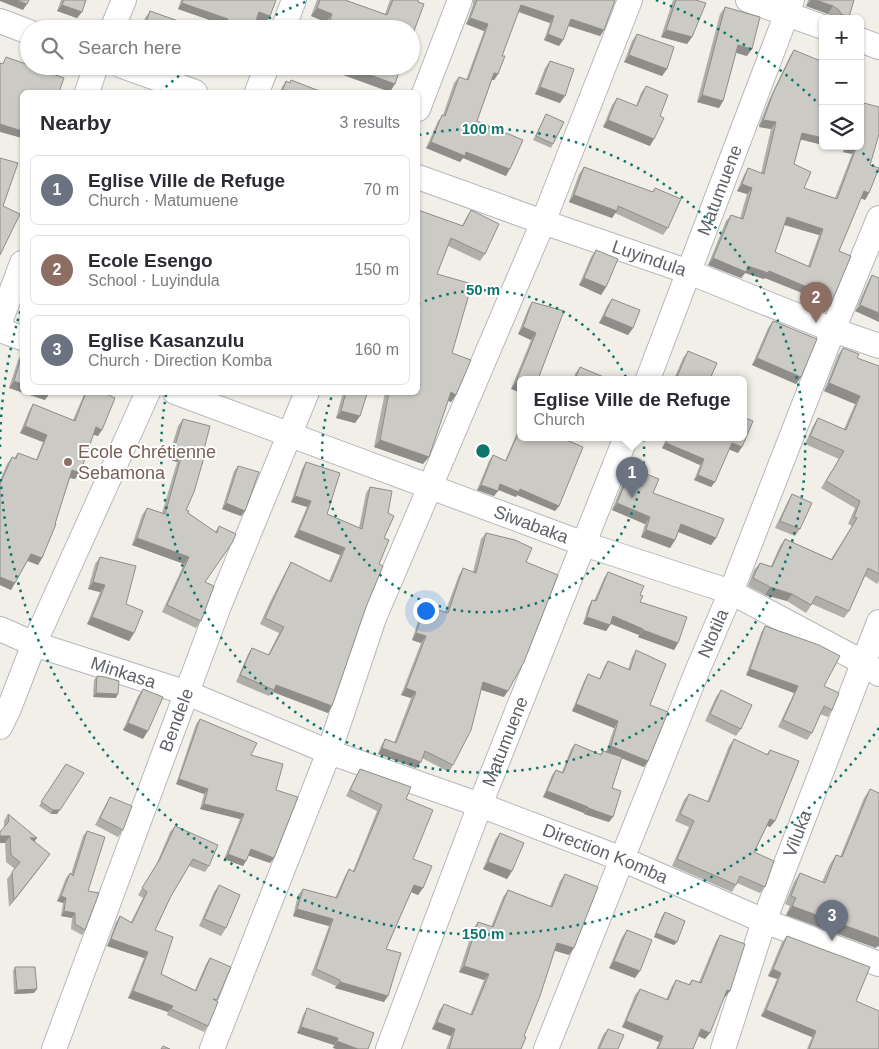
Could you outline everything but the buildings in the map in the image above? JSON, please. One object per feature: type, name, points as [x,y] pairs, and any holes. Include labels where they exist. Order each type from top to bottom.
[{"type":"street","points":[[116,20],[124,0]]},
{"type":"street","points":[[286,20],[294,0]]},
{"type":"street","points":[[420,104],[460,0]]},
{"type":"street","points":[[212,1049],[329,752],[374,618],[543,222],[630,0]]},
{"type":"street","points":[[748,0],[789,7],[819,25]]},
{"type":"street","name":"Matumuene","points":[[649,376],[789,7]]},
{"type":"street","points":[[0,21],[20,29]]},
{"type":"street","points":[[864,41],[879,47]]},
{"type":"street","points":[[88,90],[93,75]]},
{"type":"street","points":[[147,75],[189,90]]},
{"type":"street","points":[[258,90],[264,75]]},
{"type":"street","name":"Luyindula","points":[[420,178],[689,272],[833,330],[879,346]]},
{"type":"street","name":"Ntotila","points":[[546,1049],[698,669],[731,592],[833,330],[879,218]]},
{"type":"street","points":[[0,322],[20,267]]},
{"type":"street","points":[[0,330],[20,337]]},
{"type":"street","points":[[0,727],[34,644],[147,395]]},
{"type":"street","name":"Siwabaka","points":[[183,395],[584,544],[731,592],[872,668]]},
{"type":"street","name":"Bendele","points":[[54,1049],[219,606],[306,395]]},
{"type":"street","name":"Matumuene","points":[[388,1049],[480,806],[624,441]]},
{"type":"street","name":"Viluka","points":[[723,1049],[764,921],[872,668],[879,622]]},
{"type":"street","name":"Minkasa","points":[[0,629],[34,644],[187,693],[329,752]]},
{"type":"street","name":"Direction Komba","points":[[329,752],[622,859],[764,921],[879,964]]},
{"type":"place","name":"Ecole Esengo","points":[[816,323]]},
{"type":"place","name":"Ecole Chrétienne Sebamona","points":[[68,462]]},
{"type":"place","name":"Eglise Ville de Refuge","points":[[632,498]]},
{"type":"place","name":"Eglise Kasanzulu","points":[[832,941]]}]
